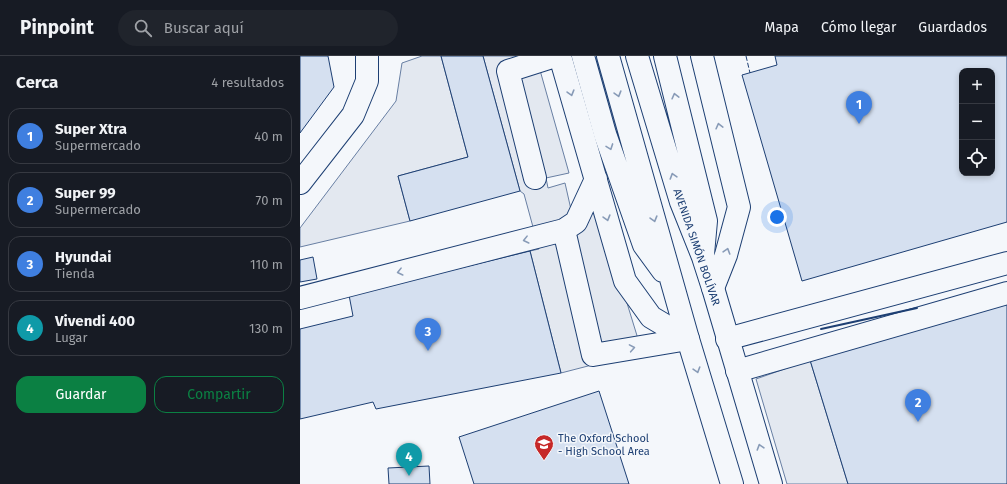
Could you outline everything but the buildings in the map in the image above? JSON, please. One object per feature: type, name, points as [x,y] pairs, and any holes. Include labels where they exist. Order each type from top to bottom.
[{"type":"main road","points":[[300,183],[353,115],[367,81],[367,56]]},
{"type":"main road","points":[[535,178],[508,71],[555,56]]},
{"type":"main road","points":[[560,56],[625,281],[651,318],[688,339]]},
{"type":"main road","points":[[583,56],[605,134],[644,245],[673,286]]},
{"type":"main road","points":[[608,56],[688,339],[732,484]]},
{"type":"main road","name":"AVENIDA SIMÓN BOLÍVAR","points":[[637,56],[681,202],[703,257],[771,484]]},
{"type":"main road","points":[[665,56],[706,221],[703,257]]},
{"type":"main road","points":[[702,56],[739,206],[726,255],[712,288]]},
{"type":"main road","points":[[300,298],[564,230],[576,222],[596,179]]},
{"type":"main road","points":[[564,230],[593,355],[688,339]]},
{"type":"main road","points":[[727,339],[1007,263]]},
{"type":"main road","points":[[737,371],[1007,293]]},
{"type":"shaded area","points":[[422,56],[441,56],[468,157],[398,176],[410,221],[300,247],[300,228],[396,101],[402,63]]},
{"type":"shaded area","points":[[483,56],[536,56],[569,173],[546,178],[548,188],[565,183],[572,214],[589,179],[642,352],[561,373],[530,251],[539,249],[524,194],[520,191]]},
{"type":"shaded area","points":[[810,360],[848,484],[787,484],[756,379]]},
{"type":"fence","points":[[746,56],[750,73]]},
{"type":"wall","points":[[821,329],[917,308]]},
{"type":"place","name":"Super Xtra","points":[[859,124]]},
{"type":"place","name":"Hyundai","points":[[428,351]]},
{"type":"place","name":"Super 99","points":[[918,422]]},
{"type":"place","name":"The Oxford School - High School Area","points":[[544,461]]},
{"type":"place","name":"Vivendi 400","points":[[409,476]]}]
